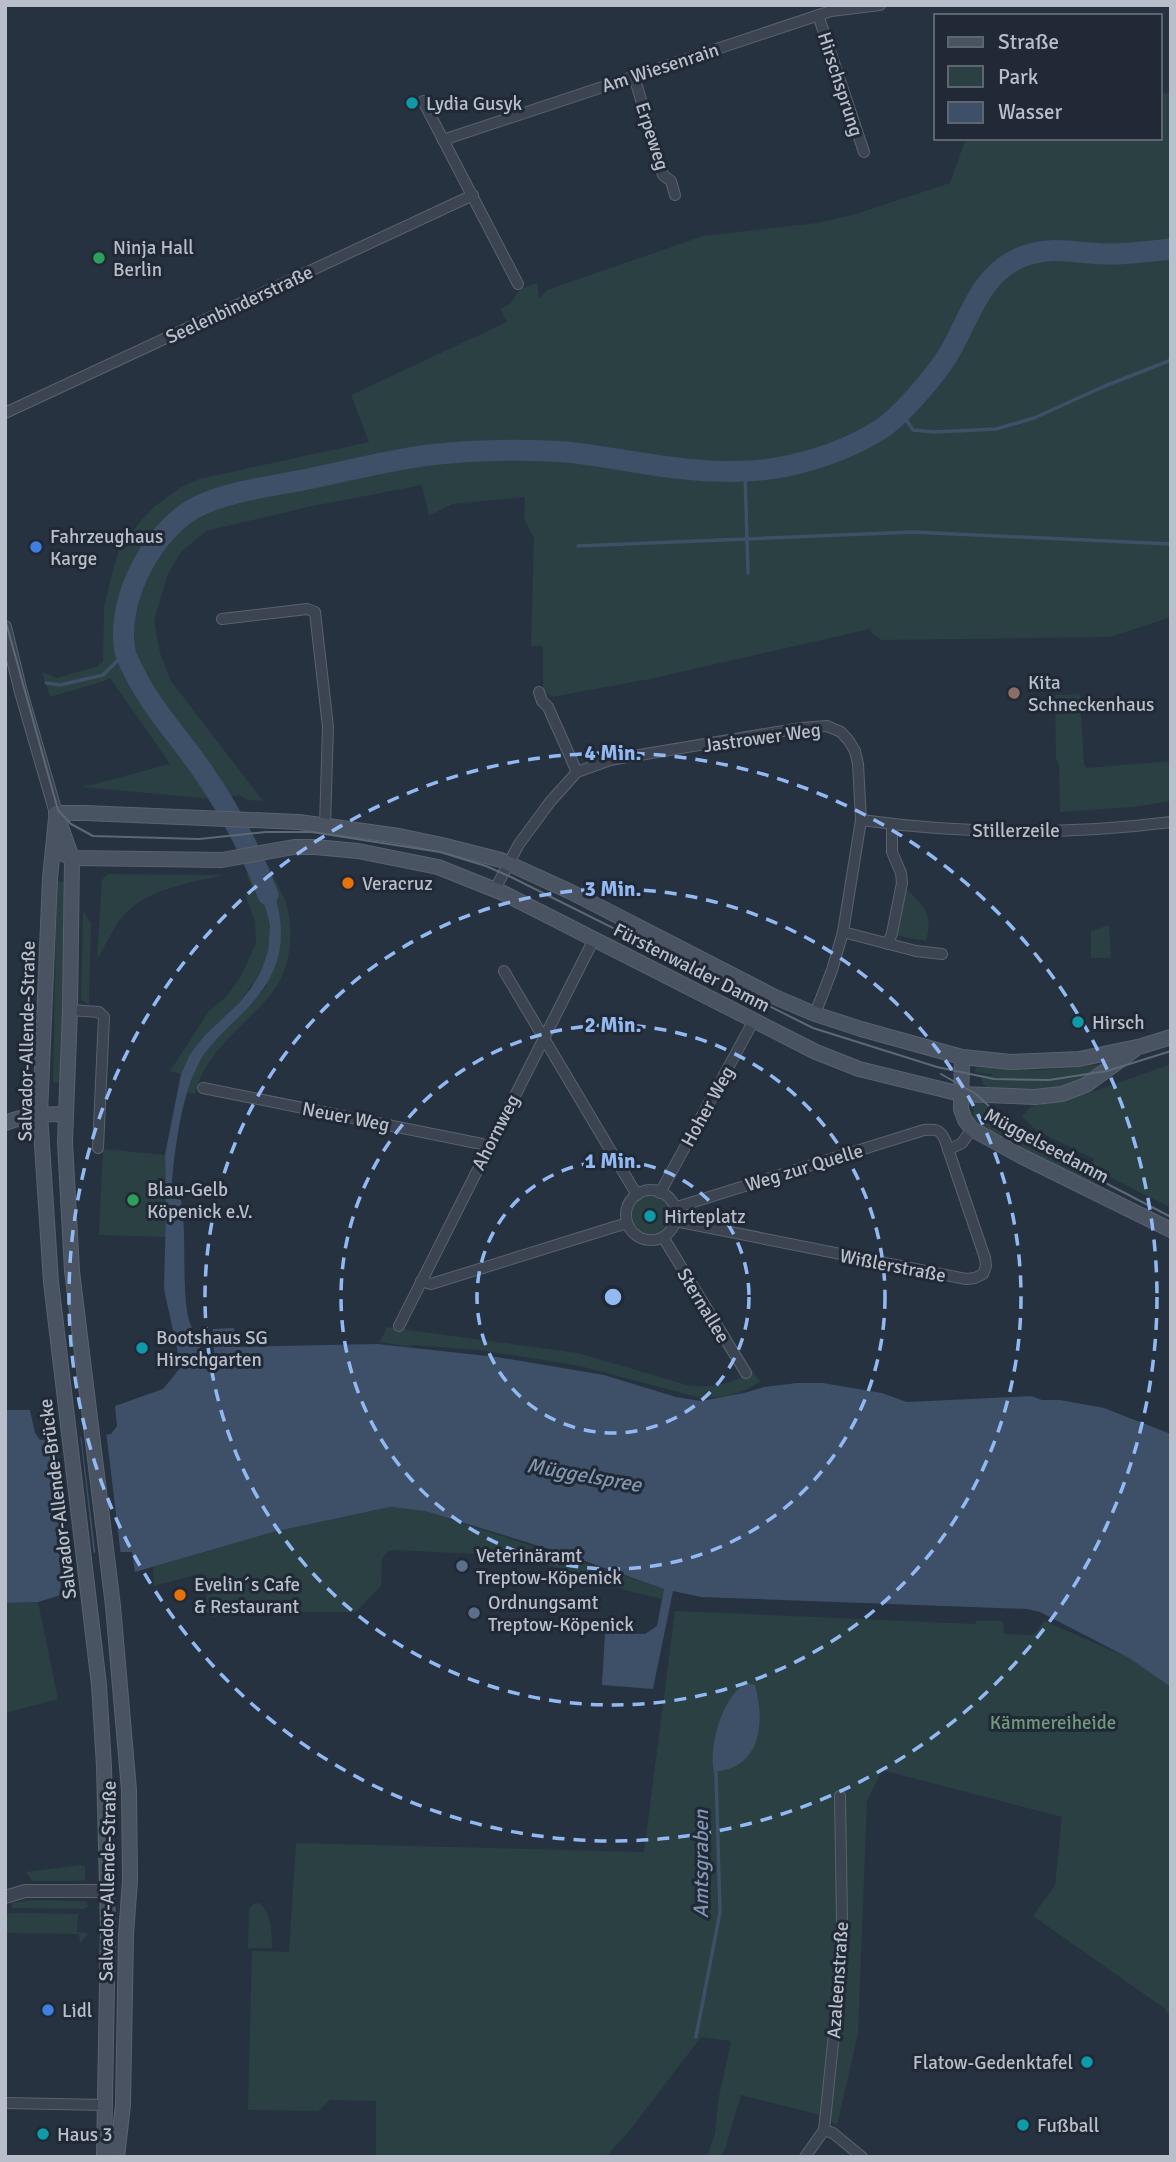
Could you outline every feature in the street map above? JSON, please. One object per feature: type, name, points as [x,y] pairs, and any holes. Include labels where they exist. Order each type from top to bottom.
[{"type":"main road","name":"Fürstenwalder Damm","points":[[56,813],[299,822],[442,845],[509,862],[775,997],[815,1014],[962,1057],[1040,1062],[1100,1056],[1171,1037]]},
{"type":"main road","name":"Salvador-Allende-Straße","points":[[56,813],[40,1114],[51,1282],[62,1384]]},
{"type":"main road","name":"Salvador-Allende-Straße","points":[[56,813],[72,858],[70,1010],[65,1114],[65,1163],[72,1271],[113,1606],[130,1790],[123,2105],[117,2157]]},
{"type":"main road","name":"Fürstenwalder Damm","points":[[52,849],[72,858],[199,861],[222,860],[294,847],[315,847],[358,851],[438,867],[495,889],[816,1052],[859,1069],[961,1094],[1035,1097],[1070,1091],[1097,1079],[1142,1046]]},
{"type":"main road","name":"Müggelseedamm","points":[[962,1057],[962,1115],[972,1129],[1171,1230]]},
{"type":"main road","points":[[5,1123],[40,1114],[65,1114]]},
{"type":"main road","name":"Salvador-Allende-Brücke","points":[[62,1384],[90,1609]]},
{"type":"main road","name":"Salvador-Allende-Straße","points":[[90,1609],[99,1685],[104,1766],[108,1981],[104,2157]]},
{"type":"main road","points":[[107,1891],[129,1891]]},
{"type":"street","name":"Am Wiesenrain","points":[[443,139],[831,11],[880,5]]},
{"type":"street","name":"Hirschsprung","points":[[818,15],[864,152]]},
{"type":"street","name":"Erpeweg","points":[[635,76],[663,175],[671,181],[675,195]]},
{"type":"street","points":[[423,101],[518,284]]},
{"type":"street","name":"Seelenbinderstraße","points":[[5,413],[473,195]]},
{"type":"street","points":[[222,619],[307,609],[315,612],[328,727],[325,825]]},
{"type":"street","points":[[5,627],[56,813]]},
{"type":"street","points":[[539,692],[577,772]]},
{"type":"street","name":"Jastrower Weg","points":[[495,889],[515,849],[577,772],[610,760],[827,726],[841,732],[855,751],[861,820],[843,932],[815,1014]]},
{"type":"street","name":"Stillerzeile","points":[[861,820],[941,830],[1025,831],[1171,822]]},
{"type":"street","points":[[888,944],[902,883],[901,873],[892,852],[892,824]]},
{"type":"street","points":[[843,932],[916,951],[942,954]]},
{"type":"street","name":"Ahornweg","points":[[399,1326],[594,939]]},
{"type":"street","points":[[504,971],[637,1195]]},
{"type":"street","points":[[70,1010],[99,1012],[103,1017],[98,1148]]},
{"type":"street","name":"Hoher Weg","points":[[660,1193],[754,1020]]},
{"type":"street","name":"Neuer Weg","points":[[203,1088],[488,1147]]},
{"type":"street","name":"Wißlerstraße","points":[[675,1220],[966,1279],[975,1278],[983,1274],[985,1258],[942,1133],[934,1129]]},
{"type":"street","name":"Weg zur Quelle","points":[[674,1208],[934,1129]]},
{"type":"street","points":[[948,1150],[962,1143],[972,1129]]},
{"type":"street","points":[[648,1191],[660,1193],[669,1199],[674,1208],[675,1220],[669,1233],[656,1240],[635,1235],[627,1223],[626,1210],[632,1199],[648,1191]]},
{"type":"street","points":[[421,1281],[431,1284],[627,1223]]},
{"type":"street","name":"Sternallee","points":[[663,1237],[746,1373]]},
{"type":"street","name":"Azaleenstraße","points":[[805,2157],[824,2130],[840,1979],[840,1796]]},
{"type":"street","points":[[5,1897],[25,1891],[107,1891]]},
{"type":"street","points":[[5,2103],[105,2105]]},
{"type":"street","points":[[824,2130],[833,2133],[863,2157]]},
{"type":"green space","points":[[1171,93],[1171,617],[1110,637],[882,640],[872,634],[870,629],[650,679],[551,697],[543,688],[543,646],[531,646],[534,538],[524,519],[525,497],[452,504],[429,516],[422,485],[308,507],[206,531],[181,552],[167,576],[154,621],[160,653],[171,681],[263,801],[247,800],[239,795],[213,799],[83,787],[170,764],[110,678],[50,697],[42,672],[56,678],[96,667],[103,662],[104,607],[119,551],[142,519],[180,488],[199,479],[369,442],[351,395],[507,322],[500,309],[511,303],[520,289],[537,283],[539,299],[547,290],[703,236],[817,223],[856,214],[950,183],[965,140],[1162,140],[1162,94]]},
{"type":"green space","points":[[1080,694],[1084,765],[1087,768],[1171,761],[1171,801],[1133,807],[1060,812],[1055,695]]},
{"type":"green space","points":[[269,866],[285,900],[290,921],[289,954],[283,975],[266,1000],[214,1056],[198,1083],[195,1094],[187,1092],[197,1066],[210,1046],[267,986],[277,902],[263,868]]},
{"type":"green space","points":[[255,870],[270,925],[268,951],[261,971],[239,1003],[205,1035],[190,1054],[181,1074],[170,1071],[209,1011],[226,997],[240,978],[256,943],[255,921],[245,895],[254,892],[247,876],[248,872]]},
{"type":"green space","points":[[108,874],[223,875],[159,892],[136,905],[118,923],[97,960],[102,880]]},
{"type":"green space","points":[[57,881],[66,882],[60,1083],[53,1082]]},
{"type":"green space","points":[[905,888],[926,911],[929,924],[926,941],[895,935]]},
{"type":"green space","points":[[83,911],[91,923],[89,1005],[81,999]]},
{"type":"green space","points":[[1109,925],[1111,958],[1091,958],[1091,931]]},
{"type":"green space","points":[[1107,1064],[1078,1086],[1055,1091],[993,1092],[983,1084],[981,1075],[992,1074],[974,1072],[977,1067],[1042,1070]]},
{"type":"green space","points":[[1171,1064],[1171,1208],[1092,1168],[1094,1159],[1037,1131],[1022,1117],[1031,1106],[1084,1095]]},
{"type":"green space","points":[[976,1101],[980,1101],[1032,1148],[1092,1179],[1096,1186],[996,1136],[973,1117]]},
{"type":"green space","name":"Blau-Gelb Köpenick e.V.","points":[[103,1149],[165,1155],[166,1237],[99,1235]]},
{"type":"green space","points":[[651,1196],[665,1201],[670,1215],[665,1229],[651,1234],[637,1229],[632,1215],[637,1201]]},
{"type":"green space","points":[[387,1327],[578,1353],[687,1385],[722,1384],[753,1371],[760,1382],[730,1395],[697,1397],[580,1366],[479,1350],[411,1347],[380,1342]]},
{"type":"green space","points":[[390,1507],[425,1511],[664,1589],[662,1599],[519,1556],[393,1550],[387,1552],[382,1559],[381,1586],[356,1612],[250,1612],[213,1617],[206,1611],[207,1587],[203,1573],[154,1586],[153,1567],[273,1532]]},
{"type":"green space","points":[[38,1602],[58,1699],[5,1713],[5,1603]]},
{"type":"green space","name":"Kämmereiheide","points":[[675,1611],[975,1624],[976,1621],[1003,1621],[1004,1634],[1033,1635],[1045,1621],[1129,1658],[1171,1687],[1171,2018],[1164,2008],[1033,1916],[1055,1885],[1062,1817],[882,1770],[867,1801],[858,2034],[837,2125],[817,2114],[741,2095],[725,2149],[720,2157],[707,2157],[715,2133],[719,2096],[731,2041],[701,2037],[606,2157],[376,2157],[376,2101],[330,2100],[318,2111],[248,2110],[252,1951],[289,1952],[296,1843],[644,1852]]},
{"type":"green space","points":[[81,1865],[85,1867],[85,1880],[79,1881],[32,1881],[26,1872]]},
{"type":"green space","points":[[34,1900],[80,1901],[87,1902],[88,1906],[84,1909],[12,1908],[11,1903]]},
{"type":"green space","points":[[260,1903],[269,1918],[272,1948],[248,1948],[249,1909],[253,1904]]},
{"type":"green space","points":[[5,1914],[78,1914],[77,1932],[88,1933],[80,1943],[79,1934],[5,1933]]},
{"type":"water","name":"Müggelspree","points":[[263,868],[276,899],[280,921],[281,937],[275,967],[261,993],[201,1060],[186,1096],[178,1131],[171,1198],[181,1200],[187,1311],[204,1358],[214,1354],[213,1329],[234,1328],[236,1347],[377,1344],[497,1357],[604,1375],[676,1397],[701,1401],[764,1387],[823,1383],[882,1393],[907,1402],[1031,1396],[1042,1400],[1060,1400],[1104,1408],[1171,1434],[1171,1687],[1129,1658],[1040,1612],[1027,1609],[701,1597],[673,1591],[653,1689],[602,1685],[605,1633],[645,1634],[657,1626],[664,1589],[565,1554],[425,1511],[390,1507],[273,1532],[135,1572],[132,1552],[117,1552],[116,1543],[94,1553],[71,1549],[72,1559],[65,1561],[60,1570],[61,1595],[38,1602],[5,1603],[5,1410],[30,1410],[35,1433],[40,1440],[111,1434],[117,1426],[115,1406],[163,1389],[181,1367],[164,1289],[165,1155],[181,1074],[190,1054],[251,988],[268,951],[270,925],[255,870]]},
{"type":"water","points":[[747,1683],[755,1685],[758,1699],[760,1714],[756,1741],[742,1762],[730,1769],[714,1772],[713,1750],[719,1723],[730,1699]]},
{"type":"pier","points":[[106,1431],[121,1556],[115,1555],[113,1546],[102,1547],[100,1556],[96,1557],[81,1434]]},
{"type":"pier","points":[[80,1434],[94,1557],[90,1558],[86,1551],[74,1552],[75,1560],[70,1563],[56,1436]]},
{"type":"waterway","points":[[268,895],[248,848],[223,802],[149,699],[126,654],[126,609],[133,587],[155,546],[185,514],[203,504],[242,492],[446,453],[498,450],[567,452],[670,467],[734,472],[776,468],[807,461],[861,440],[898,415],[948,355],[976,300],[1005,266],[1019,258],[1042,251],[1109,254],[1171,249]]},
{"type":"waterway","points":[[901,412],[913,430],[934,432],[996,429],[1034,418],[1171,360]]},
{"type":"waterway","points":[[745,473],[748,573]]},
{"type":"waterway","points":[[578,546],[913,532],[1171,544]]},
{"type":"waterway","points":[[46,683],[60,685],[103,675],[125,653]]},
{"type":"waterway","name":"Amtsgraben","points":[[696,2037],[720,1912],[716,1773]]},
{"type":"tram line","points":[[5,619],[58,810],[71,824],[93,836],[199,839],[266,832],[312,832],[440,852],[511,877],[813,1028],[937,1067],[994,1079],[1049,1080],[1107,1071],[1171,1051]]},
{"type":"tram line","points":[[941,1074],[976,1094],[1013,1129],[1042,1150],[1171,1217]]},
{"type":"place","name":"Lydia Gusyk","points":[[412,103]]},
{"type":"place","name":"Ninja Hall Berlin","points":[[99,258]]},
{"type":"place","name":"Fahrzeughaus Karge","points":[[36,547]]},
{"type":"place","name":"Kita Schneckenhaus","points":[[1014,693]]},
{"type":"place","name":"Veracruz","points":[[348,883]]},
{"type":"place","name":"Hirsch","points":[[1078,1022]]},
{"type":"place","name":"Blau-Gelb Köpenick e.V.","points":[[133,1200]]},
{"type":"place","name":"Hirteplatz","points":[[650,1216]]},
{"type":"place","name":"Bootshaus SG Hirschgarten","points":[[142,1348]]},
{"type":"place","name":"Veterinäramt Treptow-Köpenick","points":[[462,1566]]},
{"type":"place","name":"Evelin´s Cafe & Restaurant","points":[[180,1595]]},
{"type":"place","name":"Ordnungsamt Treptow-Köpenick","points":[[474,1613]]},
{"type":"place","name":"Lidl","points":[[48,2010]]},
{"type":"place","name":"Flatow-Gedenktafel","points":[[1087,2062]]},
{"type":"place","name":"Fußball","points":[[1023,2125]]},
{"type":"place","name":"Haus 3","points":[[43,2134]]}]
